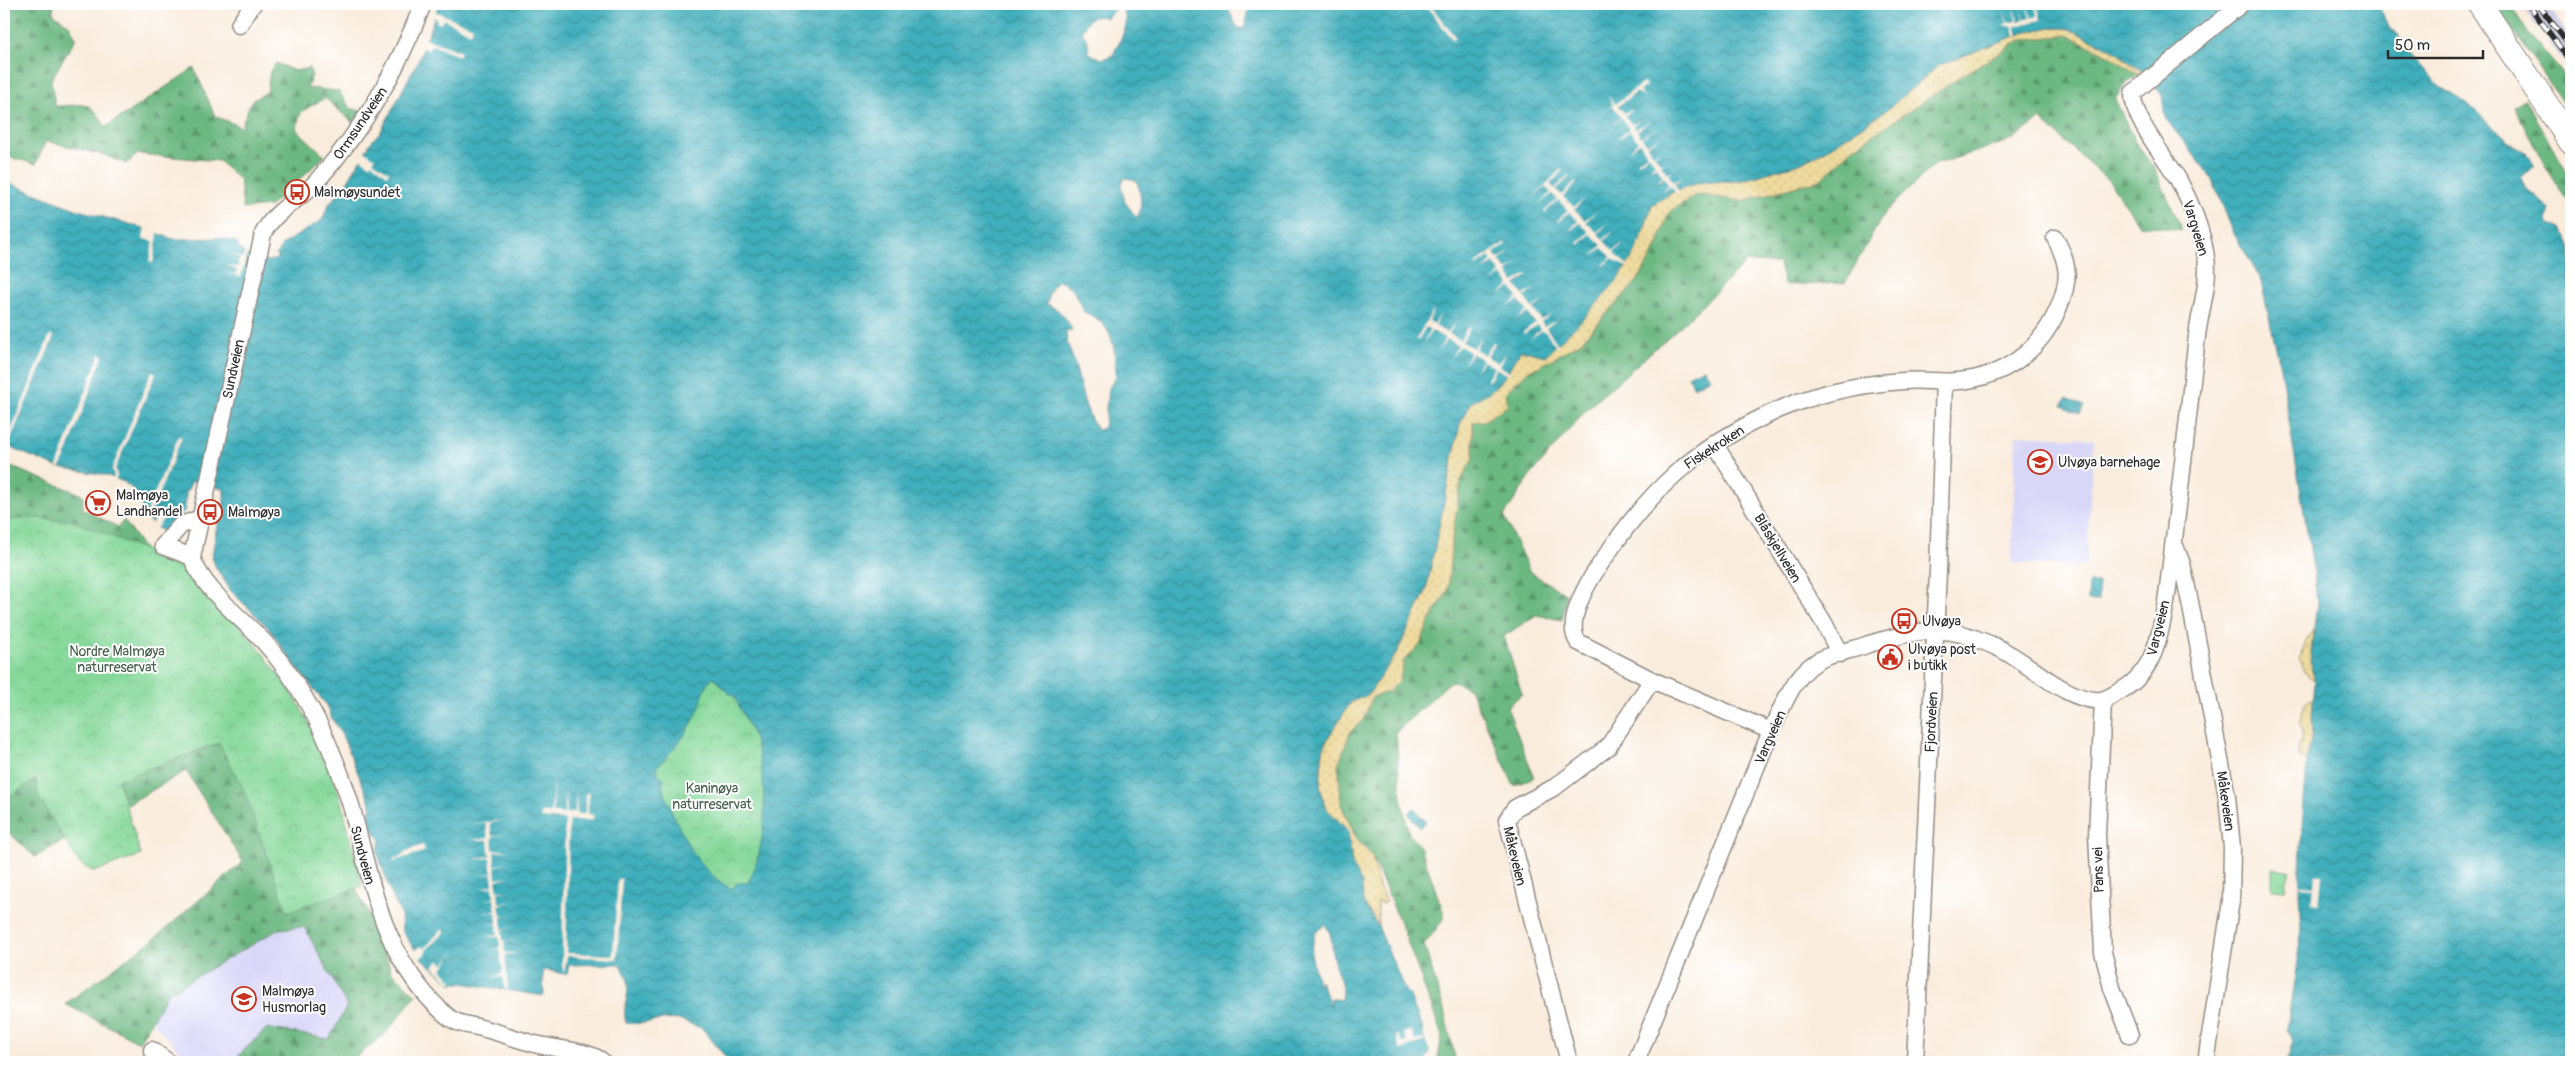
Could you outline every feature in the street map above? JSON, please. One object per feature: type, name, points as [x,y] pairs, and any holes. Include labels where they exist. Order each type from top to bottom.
[{"type":"highway","points":[[2480,4],[2571,142]]},
{"type":"street","points":[[239,26],[253,4]]},
{"type":"street","name":"Ormsundveien","points":[[270,222],[310,189],[354,136],[385,88],[423,4]]},
{"type":"street","name":"Vargveien","points":[[1636,1062],[1771,731],[1792,687],[1811,665],[1826,657],[1888,638],[1934,630],[1961,634],[1988,644],[2009,653],[2067,690],[2088,699],[2103,700],[2129,686],[2140,677],[2154,653],[2162,623],[2174,544],[2197,332],[2206,283],[2206,258],[2191,205],[2167,159],[2133,104],[2133,93],[2142,83],[2241,4]]},
{"type":"street","name":"Sundveien","points":[[270,222],[263,234],[259,249],[192,557],[195,566],[217,595],[275,656],[320,727],[341,775],[364,864],[379,907],[404,966],[422,993],[448,1017],[459,1024],[477,1027],[534,1044],[588,1055],[604,1062]]},
{"type":"street","name":"Fiskekroken","points":[[1771,731],[1652,680],[1578,642],[1574,636],[1572,622],[1597,568],[1631,518],[1662,485],[1714,443],[1779,409],[1866,384],[1914,380],[1944,382],[1990,376],[2005,369],[2029,351],[2042,336],[2056,314],[2067,280],[2067,266],[2064,254],[2054,238]]},
{"type":"street","name":"Fjordveien","points":[[1916,1062],[1944,382]]},
{"type":"street","name":"Blåskjellveien","points":[[1714,443],[1824,623],[1840,654]]},
{"type":"street","points":[[192,557],[163,546],[181,526],[201,518]]},
{"type":"street","name":"Måkeveien","points":[[2174,544],[2182,564],[2190,602],[2227,796],[2232,848],[2231,901],[2206,1062]]},
{"type":"street","name":"Måkeveien","points":[[1569,1062],[1507,820],[1515,808],[1555,787],[1608,747],[1652,680]]},
{"type":"street","name":"Pans vei","points":[[2103,700],[2097,835],[2102,952],[2112,988],[2130,1034]]},
{"type":"street","points":[[152,1050],[168,1062]]},
{"type":"shaded area","points":[[2520,4],[2547,4],[2571,37],[2571,70]]},
{"type":"shaded area","points":[[2016,435],[2094,439],[2086,566],[2011,563]]},
{"type":"shaded area","points":[[297,914],[397,1014],[342,1062],[212,1062],[184,1056],[151,1020],[177,971]]},
{"type":"green space","points":[[4,4],[54,4],[53,13],[69,25],[76,38],[51,80],[55,106],[85,105],[90,107],[100,117],[106,127],[194,68],[215,116],[241,127],[251,101],[267,92],[270,71],[276,63],[295,71],[309,68],[312,76],[307,88],[339,91],[350,108],[361,111],[354,124],[325,98],[301,112],[296,129],[325,156],[270,206],[243,209],[240,180],[219,161],[138,154],[126,164],[104,155],[46,141],[36,164],[4,156]]},
{"type":"green space","points":[[2495,4],[2510,4],[2528,33],[2571,83],[2571,115]]},
{"type":"green space","points":[[2068,35],[2108,55],[2139,75],[2127,82],[2115,99],[2135,142],[2155,169],[2182,230],[2139,225],[2110,182],[2040,119],[2012,140],[1934,165],[1885,212],[1845,283],[1784,285],[1779,263],[1746,262],[1685,322],[1586,410],[1531,475],[1504,516],[1530,572],[1567,595],[1562,620],[1536,615],[1504,636],[1522,694],[1507,707],[1534,777],[1514,786],[1470,689],[1451,681],[1396,732],[1401,798],[1409,834],[1421,848],[1445,917],[1424,945],[1443,1006],[1456,1062],[1437,1062],[1442,1036],[1402,927],[1372,856],[1357,840],[1341,805],[1338,765],[1350,732],[1363,720],[1372,697],[1388,692],[1399,681],[1404,660],[1420,645],[1428,624],[1448,590],[1451,544],[1461,480],[1473,458],[1473,421],[1529,370],[1540,366],[1580,343],[1638,280],[1657,246],[1669,212],[1697,194],[1742,201],[1820,180],[1853,148],[1960,77],[2020,40]]},
{"type":"green space","points":[[2524,99],[2571,178],[2571,217],[2568,202],[2543,162],[2514,106]]},
{"type":"green space","name":"Nordre Malmøya naturreservat","points":[[4,464],[83,495],[83,509],[118,527],[124,520],[352,855],[357,891],[375,925],[391,971],[416,995],[387,1032],[350,1062],[232,1062],[267,1028],[329,1039],[347,1006],[304,927],[279,929],[168,993],[139,1042],[65,1004],[154,939],[243,862],[186,771],[35,857],[4,828]]},
{"type":"green space","name":"Nordre Malmøya naturreservat","points":[[33,518],[73,521],[189,567],[258,647],[291,691],[318,739],[331,767],[362,886],[287,912],[244,790],[219,743],[118,780],[141,855],[94,872],[80,864],[39,798],[36,779],[4,800],[4,525],[7,520]]},
{"type":"green space","name":"Kaninøya naturreservat","points":[[628,642],[810,651],[766,984],[608,706]]},
{"type":"green space","points":[[2272,869],[2290,870],[2285,890],[2272,889]]},
{"type":"sand","points":[[2051,27],[2070,29],[2112,49],[2142,73],[2139,75],[2108,55],[2068,35],[2020,40],[1960,77],[1853,148],[1820,180],[1742,201],[1697,194],[1669,212],[1657,246],[1638,280],[1579,343],[1540,366],[1529,370],[1505,393],[1508,405],[1484,421],[1473,422],[1473,458],[1461,480],[1451,544],[1448,590],[1428,624],[1420,645],[1404,660],[1399,681],[1388,692],[1372,697],[1363,720],[1350,732],[1338,765],[1341,805],[1357,840],[1372,856],[1379,887],[1386,901],[1383,904],[1378,901],[1378,926],[1361,898],[1363,893],[1359,879],[1353,871],[1348,831],[1325,807],[1320,785],[1323,750],[1329,736],[1351,702],[1368,695],[1397,652],[1426,591],[1460,424],[1470,403],[1488,393],[1502,380],[1521,350],[1638,246],[1652,205],[1676,190],[1702,182],[1740,181],[1795,165],[1826,150],[1888,109],[1939,65],[2023,33]]},
{"type":"sand","points":[[2313,630],[2310,663],[2315,681],[2305,673],[2299,660],[2308,637]]},
{"type":"sand","points":[[2314,698],[2313,735],[2308,761],[2299,758],[2298,746],[2303,735],[2299,724],[2305,703]]},
{"type":"water","points":[[439,4],[1119,4],[1107,18],[1098,16],[1091,18],[1082,32],[1088,42],[1089,53],[1102,59],[1113,55],[1123,34],[1126,19],[1121,4],[1226,4],[1237,27],[1244,29],[1250,4],[2378,4],[2390,29],[2398,34],[2401,46],[2440,87],[2467,103],[2507,140],[2526,152],[2534,168],[2520,177],[2526,188],[2551,210],[2547,221],[2549,225],[2559,228],[2571,245],[2571,1062],[2287,1062],[2293,1040],[2287,1028],[2301,934],[2299,892],[2302,827],[2308,750],[2313,735],[2312,716],[2315,681],[2310,663],[2317,603],[2314,573],[2279,361],[2260,278],[2234,234],[2211,177],[2165,118],[2162,95],[2140,69],[2112,49],[2070,29],[2051,27],[2023,33],[1939,65],[1888,109],[1826,150],[1795,165],[1739,181],[1702,182],[1676,190],[1652,205],[1640,241],[1630,260],[1621,275],[1597,304],[1545,356],[1521,350],[1502,380],[1488,393],[1470,403],[1460,424],[1426,591],[1397,652],[1368,695],[1351,702],[1329,736],[1323,750],[1321,767],[1320,785],[1325,807],[1348,831],[1352,864],[1362,884],[1363,903],[1378,926],[1423,1029],[1423,1036],[1430,1053],[1424,1062],[729,1062],[702,1028],[672,1019],[633,1024],[626,1023],[625,1008],[628,986],[625,972],[619,964],[569,965],[567,974],[546,970],[543,972],[544,996],[451,983],[421,958],[402,931],[401,914],[392,896],[377,851],[381,840],[371,825],[369,816],[372,807],[342,735],[331,717],[328,707],[295,666],[269,629],[231,591],[216,568],[212,557],[218,517],[224,503],[224,489],[192,481],[186,493],[185,510],[165,534],[147,519],[136,492],[124,482],[106,475],[57,467],[4,445],[4,181],[78,210],[140,227],[173,239],[221,238],[236,242],[242,251],[254,258],[260,260],[278,259],[276,255],[283,244],[322,220],[329,204],[343,189],[371,142],[381,131],[421,55]],"holes":[[[1125,178],[1136,180],[1141,199],[1137,218],[1125,202],[1121,185]],[[1057,280],[1072,288],[1084,312],[1102,323],[1111,338],[1115,356],[1116,377],[1108,389],[1104,428],[1097,430],[1089,414],[1067,340],[1066,331],[1072,330],[1062,314],[1047,304],[1049,293]],[[714,677],[728,693],[734,695],[754,738],[760,760],[764,796],[763,833],[755,867],[748,883],[737,883],[732,889],[708,871],[690,848],[662,786],[664,778],[658,774],[656,768],[691,725],[706,686]],[[1325,925],[1328,929],[1334,962],[1342,986],[1340,1000],[1331,998],[1331,1006],[1320,980],[1320,986],[1318,983],[1311,954],[1315,933]]]},
{"type":"water","points":[[1704,368],[1710,378],[1694,387],[1688,376]]},
{"type":"water","points":[[2066,398],[2084,406],[2080,414],[2062,406]]},
{"type":"water","points":[[2089,583],[2099,583],[2098,601],[2088,601]]},
{"type":"water","points":[[1414,808],[1426,822],[1420,828],[1408,813]]},
{"type":"pier","points":[[1425,4],[1429,4],[1456,38],[1453,40]]},
{"type":"pier","points":[[2026,4],[2032,18],[2038,16],[2035,4],[2037,4],[2041,20],[2015,26],[2018,36],[2015,36],[2013,27],[2003,25],[2007,23],[2003,9],[2008,23],[2016,21],[2014,6],[2018,21],[2023,20],[2020,5],[2024,20],[2030,18]]},
{"type":"pier","points":[[434,11],[473,27],[471,33],[443,19],[441,24],[436,22],[437,19],[431,17]]},
{"type":"pier","points":[[424,38],[461,52],[459,56],[432,45],[428,50],[421,47]]},
{"type":"pier","points":[[1643,83],[1646,86],[1639,91],[1645,99],[1637,92],[1618,106],[1624,113],[1633,109],[1625,116],[1631,124],[1641,120],[1633,125],[1636,129],[1651,120],[1637,131],[1641,137],[1657,127],[1642,138],[1647,144],[1663,134],[1647,146],[1653,154],[1661,149],[1654,155],[1661,164],[1669,159],[1661,165],[1667,173],[1675,169],[1668,174],[1673,182],[1682,178],[1674,184],[1679,192],[1676,193],[1671,186],[1662,191],[1669,185],[1664,177],[1657,183],[1663,176],[1656,166],[1648,170],[1655,164],[1649,155],[1637,162],[1647,154],[1640,143],[1629,151],[1638,141],[1630,131],[1619,137],[1629,129],[1622,118],[1610,125],[1621,117],[1613,106],[1601,113],[1613,105],[1608,96],[1615,104]]},
{"type":"pier","points":[[365,151],[375,158],[373,161],[389,172],[387,175],[372,163],[370,165],[360,158]]},
{"type":"pier","points":[[1561,169],[1562,171],[1550,184],[1555,189],[1568,175],[1569,177],[1556,190],[1562,195],[1575,182],[1576,184],[1563,197],[1574,207],[1585,198],[1574,210],[1585,220],[1597,210],[1586,222],[1597,232],[1608,223],[1598,234],[1603,239],[1615,230],[1604,241],[1613,251],[1625,241],[1614,253],[1628,266],[1627,268],[1612,258],[1601,268],[1611,256],[1602,248],[1591,257],[1602,245],[1590,234],[1579,245],[1578,243],[1589,232],[1580,223],[1568,232],[1578,221],[1569,212],[1557,221],[1568,210],[1558,200],[1545,213],[1557,199],[1552,194],[1538,205],[1551,192],[1545,187],[1531,200]]},
{"type":"pier","points":[[145,226],[157,230],[158,234],[153,263],[149,262],[154,241],[143,239]]},
{"type":"pier","points":[[1504,243],[1506,244],[1494,253],[1498,259],[1511,251],[1499,261],[1506,270],[1519,263],[1507,272],[1514,282],[1528,275],[1515,285],[1523,295],[1536,288],[1524,297],[1532,308],[1545,300],[1533,309],[1541,320],[1553,313],[1541,322],[1544,326],[1558,319],[1546,328],[1559,346],[1557,348],[1545,331],[1541,331],[1529,340],[1540,329],[1537,325],[1524,334],[1523,332],[1535,323],[1528,313],[1515,320],[1527,311],[1519,300],[1506,307],[1518,298],[1511,287],[1498,295],[1510,285],[1502,275],[1490,283],[1501,273],[1494,263],[1482,271],[1492,261],[1489,257],[1477,265],[1476,263]]},
{"type":"pier","points":[[245,252],[247,253],[241,277],[224,272],[235,274],[237,270],[226,266],[238,267],[238,263],[228,259],[238,262],[240,259],[229,254],[243,258]]},
{"type":"pier","points":[[1434,308],[1429,321],[1434,324],[1442,313],[1435,326],[1447,333],[1456,321],[1449,334],[1460,340],[1468,327],[1470,328],[1462,342],[1473,348],[1482,336],[1475,349],[1485,355],[1493,342],[1495,343],[1487,357],[1498,363],[1507,352],[1499,366],[1510,372],[1508,375],[1496,368],[1489,381],[1487,380],[1494,367],[1483,361],[1474,373],[1482,359],[1472,353],[1463,366],[1470,352],[1460,346],[1450,359],[1458,345],[1447,339],[1438,351],[1445,338],[1432,331],[1423,343],[1430,330],[1426,327],[1418,340],[1416,339]]},
{"type":"pier","points":[[50,335],[54,336],[7,447],[5,446]]},
{"type":"pier","points":[[100,354],[103,356],[66,455],[60,467],[57,467]]},
{"type":"pier","points":[[152,371],[156,373],[115,469],[117,476],[115,481],[113,480],[112,469]]},
{"type":"pier","points":[[179,436],[182,437],[152,510],[158,516],[161,513],[165,517],[156,528],[151,524],[156,518],[147,511]]},
{"type":"pier","points":[[554,777],[553,813],[564,814],[566,791],[567,814],[575,812],[576,791],[577,814],[585,814],[586,793],[589,793],[588,814],[593,815],[593,820],[569,820],[566,953],[613,955],[618,879],[622,879],[617,959],[567,956],[564,974],[562,965],[565,820],[541,818],[541,813],[551,813]]},
{"type":"pier","points":[[505,820],[490,823],[492,836],[507,834],[492,837],[493,850],[509,850],[494,852],[495,865],[510,864],[495,866],[496,878],[510,877],[496,880],[498,891],[511,891],[498,892],[499,903],[512,902],[499,905],[501,916],[514,915],[501,917],[502,929],[515,927],[502,930],[503,941],[517,940],[504,942],[505,953],[518,953],[505,955],[508,989],[505,990],[503,977],[493,977],[503,973],[500,949],[487,951],[500,948],[499,937],[485,937],[498,935],[497,924],[484,925],[497,923],[496,912],[482,913],[496,910],[494,899],[482,900],[494,898],[493,887],[480,888],[493,885],[492,874],[476,875],[492,873],[490,858],[471,860],[490,856],[488,840],[469,840],[488,838],[486,823],[467,824]]},
{"type":"pier","points":[[423,845],[425,851],[394,861],[393,859],[405,854],[404,852]]},
{"type":"pier","points":[[2315,875],[2322,875],[2319,904],[2312,903],[2314,888],[2300,887],[2300,885],[2314,886]]},
{"type":"pier","points":[[442,929],[445,932],[425,951],[427,953],[418,959],[413,952],[422,946],[424,949]]},
{"type":"pier","points":[[457,948],[442,969],[453,981],[451,983],[433,967],[439,960],[444,964]]},
{"type":"pier","points":[[1411,1030],[1415,1041],[1424,1039],[1425,1041],[1400,1050],[1396,1035],[1398,1035],[1402,1043],[1407,1042],[1404,1033]]},
{"type":"railway","points":[[2528,4],[2571,62]]},
{"type":"railway","points":[[2538,4],[2571,48]]},
{"type":"place","name":"Malmøysundet","points":[[297,192]]},
{"type":"place","name":"Ulvøya barnehage","points":[[2040,462]]},
{"type":"place","name":"Malmøya Landhandel","points":[[98,503]]},
{"type":"place","name":"Malmøya","points":[[210,512]]},
{"type":"place","name":"Ulvøya","points":[[1904,621]]},
{"type":"place","name":"Ulvøya post i butikk","points":[[1890,657]]},
{"type":"place","name":"Malmøya Husmorlag","points":[[244,999]]}]
